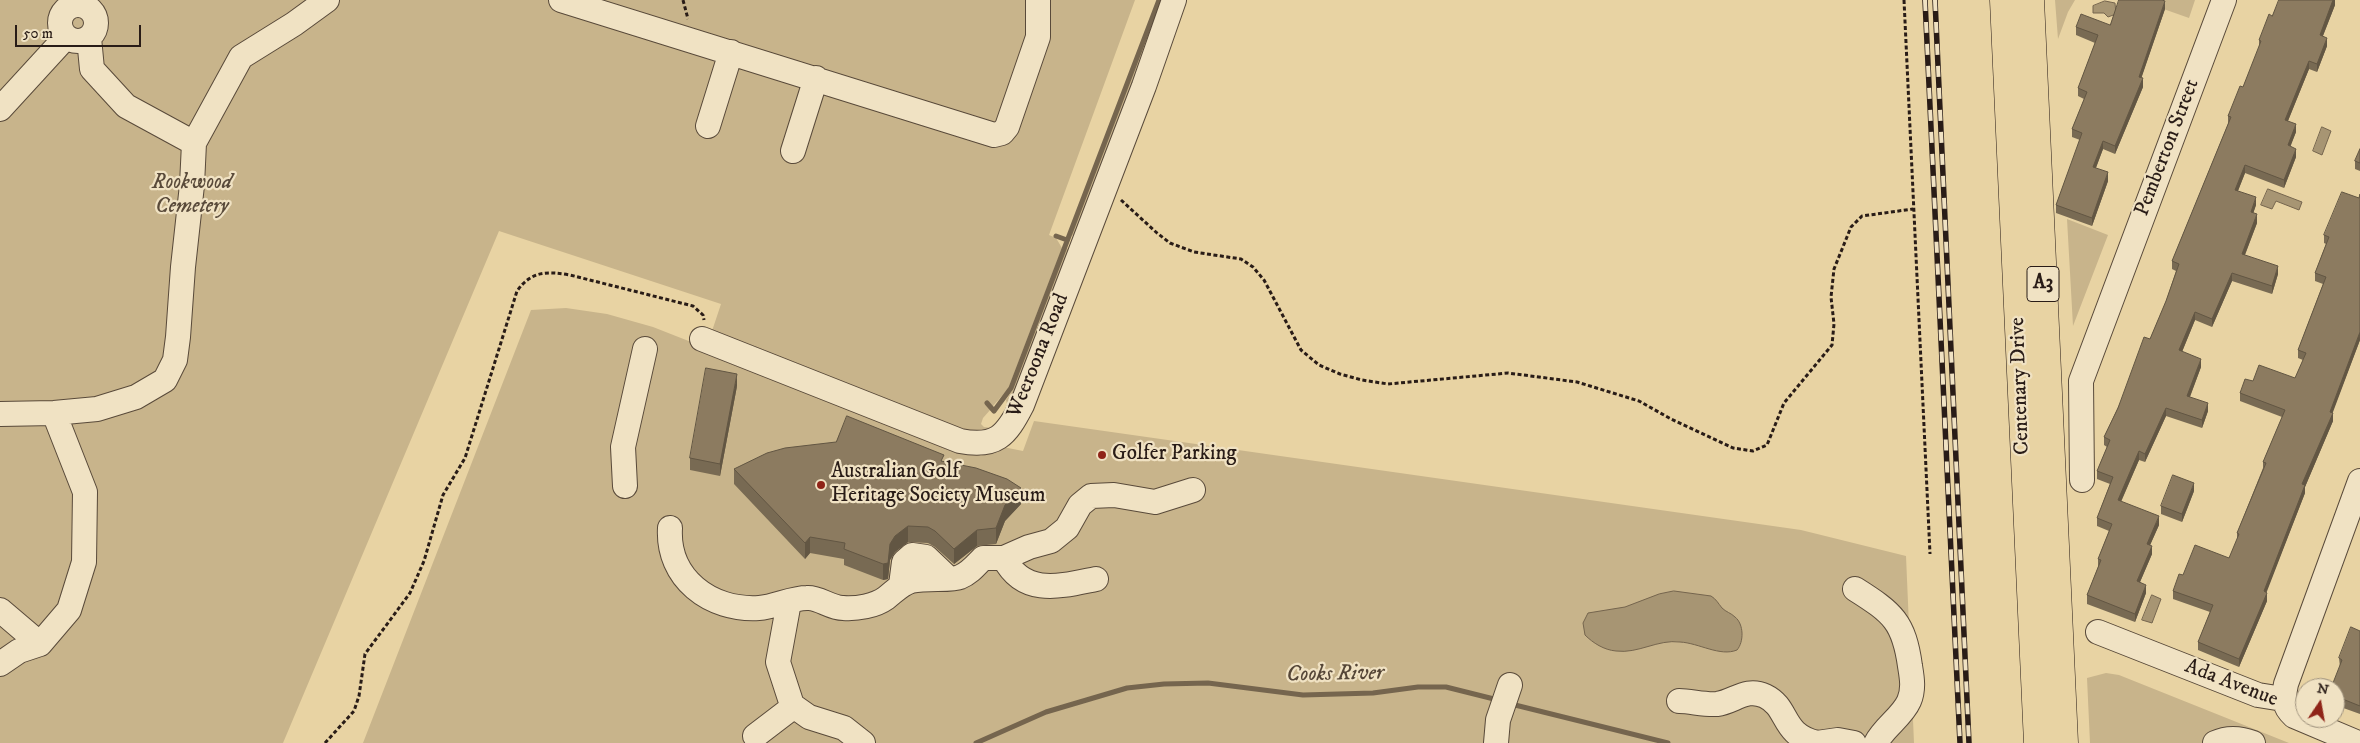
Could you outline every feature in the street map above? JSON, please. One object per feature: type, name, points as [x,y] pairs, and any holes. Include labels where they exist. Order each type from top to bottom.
[{"type":"highway","name":"Centenary Drive","points":[[2004,0],[2038,743]]},
{"type":"highway","name":"Centenary Drive","points":[[2030,0],[2064,743]]},
{"type":"street","points":[[0,414],[54,413],[97,409],[136,397],[165,380],[174,360],[178,337],[194,143],[241,57],[294,24],[327,0]]},
{"type":"street","points":[[561,0],[994,134],[1002,133],[1007,127],[1038,37],[1038,0]]},
{"type":"street","name":"Weeroona Road","points":[[702,340],[946,436],[974,444],[986,444],[1004,435],[1022,406],[1144,86],[1174,0]]},
{"type":"street","name":"Pemberton Street","points":[[2082,480],[2081,381],[2224,0]]},
{"type":"street","points":[[0,109],[77,38],[93,34],[96,22],[92,11],[75,4],[59,21],[60,27],[77,38],[92,69],[126,106],[194,143]]},
{"type":"street","points":[[708,126],[731,52]]},
{"type":"street","points":[[793,151],[816,78]]},
{"type":"street","points":[[625,486],[623,447],[645,349]]},
{"type":"street","points":[[0,664],[19,651],[40,644],[69,610],[84,562],[85,492],[54,413]]},
{"type":"street","points":[[2283,699],[2286,684],[2360,481]]},
{"type":"street","points":[[670,528],[671,553],[676,565],[690,584],[704,594],[731,606],[748,608],[810,597],[831,606],[853,608],[878,602],[902,585],[904,562],[912,555],[926,557],[948,578],[962,576],[984,558],[1004,558],[1058,537],[1067,528],[1084,500],[1091,496],[1114,495],[1155,502],[1193,490]]},
{"type":"street","points":[[1004,558],[1018,576],[1035,585],[1068,584],[1096,579]]},
{"type":"street","points":[[1855,589],[1868,597],[1901,627],[1907,645],[1912,677],[1909,700],[1876,743]]},
{"type":"street","points":[[789,602],[778,662],[793,707],[809,717],[844,728],[863,743]]},
{"type":"street","points":[[0,610],[40,644]]},
{"type":"street","name":"Ada Avenue","points":[[2098,632],[2258,695],[2283,699],[2288,711],[2294,716],[2358,743]]},
{"type":"street","points":[[1497,732],[1510,685]]},
{"type":"street","points":[[1679,701],[1719,704],[1744,694],[1754,693],[1766,696],[1775,703],[1794,734],[1817,743],[1838,740],[1854,743]]},
{"type":"street","points":[[755,736],[793,707]]},
{"type":"street","points":[[2215,743],[2228,738],[2240,738],[2253,743]]},
{"type":"path","points":[[1904,0],[1930,554]]},
{"type":"path","points":[[1105,187],[1170,243],[1194,252],[1240,259],[1253,267],[1264,280],[1300,350],[1319,365],[1340,374],[1388,384],[1508,374],[1578,382],[1639,402],[1733,448],[1753,451],[1767,445],[1784,404],[1832,345],[1834,324],[1831,297],[1834,269],[1851,227],[1862,216],[1913,209]]},
{"type":"path","points":[[325,743],[354,712],[359,696],[365,654],[410,592],[424,561],[443,495],[465,458],[517,292],[523,282],[540,273],[552,272],[693,306],[703,315],[706,328],[702,340]]},
{"type":"green space","name":"Rookwood Cemetery","points":[[0,0],[1135,0],[1049,235],[1056,238],[1062,248],[1008,389],[993,406],[988,401],[986,405],[991,409],[983,418],[981,424],[984,427],[993,428],[970,433],[711,334],[721,304],[499,231],[283,743],[0,743]]},
{"type":"green space","points":[[2055,0],[2075,0],[2068,12],[2058,39]]},
{"type":"green space","points":[[2138,0],[2195,0],[2189,18]]},
{"type":"green space","points":[[1155,18],[1159,19],[1017,395],[1003,420],[1007,404],[1006,400],[1012,391],[1066,249],[1072,247],[1075,240],[1071,233]]},
{"type":"green space","points":[[2067,219],[2108,235],[2073,326]]},
{"type":"green space","points":[[566,308],[607,314],[653,327],[981,456],[1003,447],[1023,451],[1034,421],[1801,530],[1906,556],[1914,743],[363,743],[531,310]]},
{"type":"green space","points":[[2106,673],[2119,675],[2289,743],[2090,743],[2087,678]]},
{"type":"shaded area","points":[[2105,1],[2115,3],[2116,14],[2108,17],[2104,13],[2093,13],[2093,6]]},
{"type":"shaded area","points":[[2322,127],[2331,131],[2322,155],[2313,151]]},
{"type":"shaded area","points":[[2268,189],[2302,202],[2299,210],[2276,201],[2272,209],[2261,205]]},
{"type":"shaded area","points":[[1674,591],[1711,596],[1735,617],[1740,624],[1742,633],[1741,642],[1737,650],[1724,652],[1687,643],[1672,642],[1632,650],[1616,651],[1599,646],[1585,635],[1583,623],[1588,613],[1625,607],[1659,594]]},
{"type":"shaded area","points":[[2152,595],[2161,599],[2152,623],[2142,620]]},
{"type":"building","points":[[2119,0],[2165,1],[2139,77],[2143,78],[2115,146],[2103,141],[2093,167],[2108,172],[2092,218],[2056,205],[2082,133],[2072,129],[2087,92],[2078,88],[2098,35],[2076,27],[2081,14],[2110,25]]},
{"type":"building","points":[[2279,0],[2333,0],[2320,35],[2327,38],[2317,64],[2309,61],[2285,120],[2296,124],[2288,145],[2296,149],[2284,180],[2245,165],[2235,190],[2256,197],[2251,212],[2257,214],[2242,254],[2278,266],[2272,286],[2232,273],[2212,319],[2195,312],[2179,350],[2201,359],[2187,396],[2208,403],[2202,420],[2166,408],[2145,454],[2139,451],[2118,500],[2159,516],[2147,544],[2152,546],[2137,581],[2146,585],[2135,614],[2087,595],[2101,560],[2098,559],[2112,524],[2097,518],[2113,477],[2097,471],[2110,440],[2104,437],[2118,408],[2144,337],[2150,339],[2166,301],[2179,264],[2172,261],[2231,117],[2228,116],[2240,86],[2243,87],[2261,41],[2259,40],[2269,14],[2272,16]]},
{"type":"building","points":[[2360,149],[2360,163],[2355,161]]},
{"type":"building","points":[[2342,192],[2359,198],[2360,194],[2360,332],[2330,412],[2333,413],[2302,484],[2305,485],[2264,591],[2267,593],[2239,659],[2198,642],[2213,605],[2173,591],[2179,574],[2183,575],[2195,545],[2229,558],[2239,534],[2237,533],[2266,463],[2263,462],[2285,410],[2240,393],[2245,379],[2253,381],[2259,365],[2295,378],[2306,353],[2298,350],[2326,277],[2315,273],[2329,237],[2324,235]]},
{"type":"building","points":[[706,368],[737,374],[720,464],[690,458]]},
{"type":"building","points":[[847,416],[944,455],[941,461],[976,468],[1007,479],[1021,488],[1005,505],[996,528],[977,530],[954,549],[928,527],[908,526],[895,536],[890,544],[888,563],[883,564],[844,549],[845,543],[810,537],[805,543],[734,469],[767,453],[785,448],[836,442]]},
{"type":"building","points":[[2173,475],[2194,483],[2182,514],[2161,506]]},
{"type":"building","points":[[2351,627],[2360,631],[2360,706],[2345,700],[2345,678],[2335,678],[2342,660],[2339,658]]},
{"type":"waterway","points":[[987,403],[994,411],[1011,388],[1159,0]]},
{"type":"waterway","points":[[1056,236],[1067,240]]},
{"type":"waterway","name":"Cooks River","points":[[976,743],[1046,712],[1127,688],[1164,684],[1208,683],[1303,695],[1373,693],[1418,687],[1446,687],[1498,700]]},
{"type":"waterway","name":"Cooks River","points":[[1511,704],[1668,743]]},
{"type":"railway","points":[[1925,0],[1960,743]]},
{"type":"railway","points":[[1935,0],[1969,743]]},
{"type":"place","name":"Golfer Parking","points":[[1102,455]]},
{"type":"place","name":"Australian Golf Heritage Society Museum","points":[[821,485]]}]
